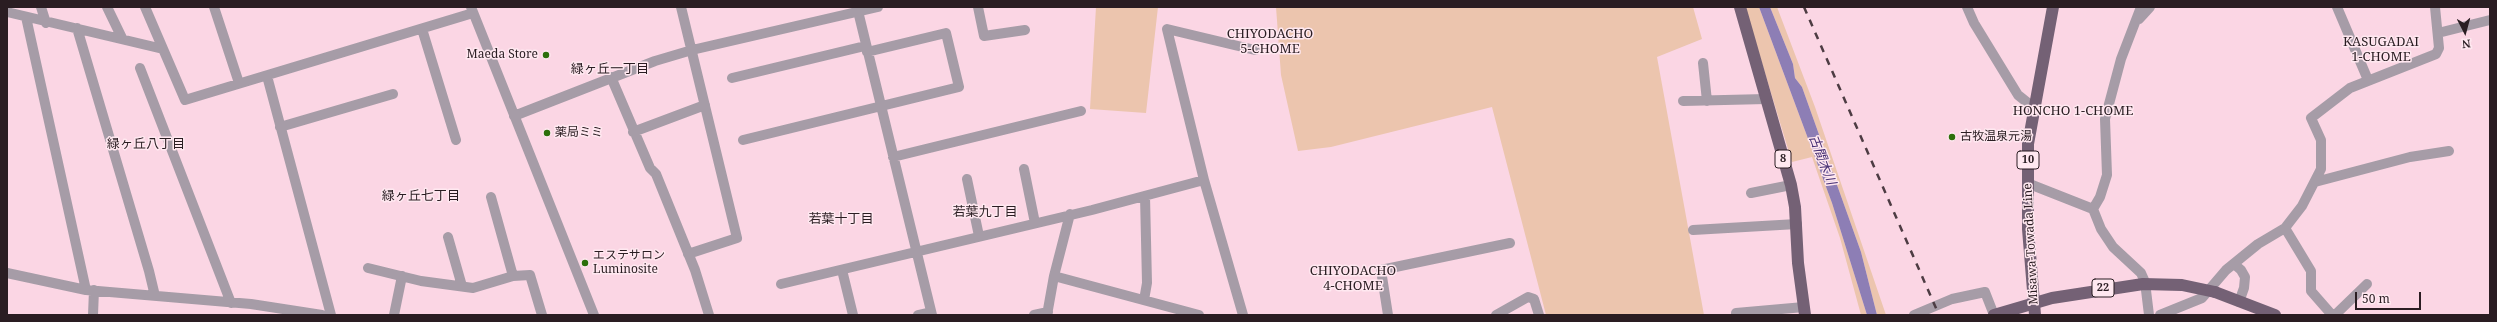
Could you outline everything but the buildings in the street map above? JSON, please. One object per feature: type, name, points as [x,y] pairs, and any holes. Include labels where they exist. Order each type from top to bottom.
[{"type":"main road","name":"8","points":[[1740,7],[1791,185],[1797,224],[1796,244],[1804,311]]},
{"type":"main road","name":"Misawa-Towada Line","points":[[2035,315],[2028,229],[2028,144],[2033,107],[2053,7]]},
{"type":"main road","name":"22","points":[[1994,315],[2052,298],[2143,284],[2182,285],[2215,292],[2275,315]]},
{"type":"street","points":[[41,7],[46,23]]},
{"type":"street","points":[[107,7],[122,38]]},
{"type":"street","points":[[145,7],[185,100],[422,29],[472,10],[594,315]]},
{"type":"street","points":[[214,7],[238,83]]},
{"type":"street","points":[[681,7],[736,238],[688,254]]},
{"type":"street","points":[[514,116],[611,77],[692,50],[857,10],[878,7]]},
{"type":"street","points":[[978,7],[984,36],[1025,30]]},
{"type":"street","points":[[1967,7],[1974,23],[2018,95],[2033,107]]},
{"type":"street","points":[[2093,209],[2100,197],[2107,175],[2105,119],[2133,25],[2141,7]]},
{"type":"street","points":[[2133,25],[2150,7]]},
{"type":"street","points":[[2337,7],[2368,80]]},
{"type":"street","points":[[2160,315],[2202,298],[2234,264],[2258,244],[2285,228],[2302,206],[2315,182],[2320,168],[2322,153],[2321,140],[2311,118],[2350,88],[2436,54],[2439,48],[2434,7]]},
{"type":"street","points":[[857,10],[932,314],[918,315]]},
{"type":"street","points":[[7,12],[26,16],[46,23],[122,38],[163,49]]},
{"type":"street","points":[[26,16],[90,290],[93,315]]},
{"type":"street","points":[[2438,33],[2490,20]]},
{"type":"street","points":[[77,28],[149,271],[154,296]]},
{"type":"street","points":[[422,29],[456,140]]},
{"type":"street","points":[[1243,315],[1204,180],[1167,29],[1255,50]]},
{"type":"street","points":[[732,78],[946,33],[959,87],[743,140]]},
{"type":"street","points":[[1704,63],[1707,101]]},
{"type":"street","points":[[140,68],[231,303]]},
{"type":"street","points":[[267,76],[331,315]]},
{"type":"street","points":[[611,77],[633,132],[650,168],[656,174],[688,254],[709,315]]},
{"type":"street","points":[[280,127],[393,94]]},
{"type":"street","points":[[1683,101],[1766,99]]},
{"type":"street","points":[[633,132],[705,105]]},
{"type":"street","points":[[893,156],[1081,111]]},
{"type":"street","points":[[2315,182],[2410,157],[2449,151]]},
{"type":"street","points":[[1024,169],[1035,223]]},
{"type":"street","points":[[967,179],[979,236]]},
{"type":"street","points":[[781,284],[1145,196],[1204,180]]},
{"type":"street","points":[[2027,183],[2093,209],[2101,229],[2113,247],[2141,273],[2146,282],[2149,315]]},
{"type":"street","points":[[1751,193],[1791,185]]},
{"type":"street","points":[[1144,300],[1147,283],[1145,196]]},
{"type":"street","points":[[491,198],[513,276]]},
{"type":"street","points":[[1034,315],[1048,313],[1054,276],[1070,214]]},
{"type":"street","points":[[1693,230],[1797,224]]},
{"type":"street","points":[[2285,228],[2311,271],[2312,291],[2334,315],[2367,284]]},
{"type":"street","points":[[448,237],[462,286]]},
{"type":"street","points":[[1388,315],[1381,270],[1510,243]]},
{"type":"street","points":[[2234,264],[2241,270],[2245,277],[2244,288],[2239,302]]},
{"type":"street","points":[[368,268],[402,276],[473,288],[513,276],[530,275],[542,315]]},
{"type":"street","points":[[842,270],[853,315]]},
{"type":"street","points":[[7,273],[90,290],[251,304],[322,315]]},
{"type":"street","points":[[394,315],[402,276]]},
{"type":"street","points":[[1054,276],[1199,315]]},
{"type":"street","points":[[1914,315],[1952,299],[1985,292],[1994,315]]},
{"type":"street","points":[[1496,315],[1528,297],[1534,299],[1539,315]]},
{"type":"street","points":[[1736,313],[1804,311]]},
{"type":"shaded area","points":[[1096,7],[1158,7],[1146,113],[1090,109]]},
{"type":"shaded area","points":[[1276,7],[1693,7],[1702,39],[1657,57],[1704,315],[1546,315],[1492,107],[1331,147],[1298,151],[1281,75]]},
{"type":"shaded area","points":[[1745,7],[1759,7],[1832,203],[1867,315],[1861,315],[1840,238],[1812,157],[1792,162]]},
{"type":"shaded area","points":[[1770,7],[1777,7],[1815,107],[1886,315],[1877,315],[1861,252],[1802,87],[1795,78],[1793,64]]},
{"type":"water","name":"古間木川","points":[[1759,7],[1770,7],[1793,64],[1795,78],[1802,87],[1861,252],[1877,315],[1867,315],[1832,203]]},
{"type":"railway","points":[[1804,7],[1939,315]]},
{"type":"place","name":"Maeda Store","points":[[546,55]]},
{"type":"place","name":"薬局ミミ","points":[[547,133]]},
{"type":"place","name":"古牧温泉元湯","points":[[1952,137]]},
{"type":"place","name":"エステサロン Luminosite","points":[[585,263]]},
{"type":"district","name":"CHIYODACHO 5-CHOME","points":[[1270,42]]},
{"type":"district","name":"KASUGADAI 1-CHOME","points":[[2381,50]]},
{"type":"district","name":"緑ヶ丘一丁目","points":[[610,69]]},
{"type":"district","name":"HONCHO 1-CHOME","points":[[2073,111]]},
{"type":"district","name":"緑ヶ丘八丁目","points":[[146,144]]},
{"type":"district","name":"緑ヶ丘七丁目","points":[[421,196]]},
{"type":"district","name":"若葉九丁目","points":[[985,212]]},
{"type":"district","name":"若葉十丁目","points":[[841,219]]},
{"type":"district","name":"CHIYODACHO 4-CHOME","points":[[1353,278]]}]
